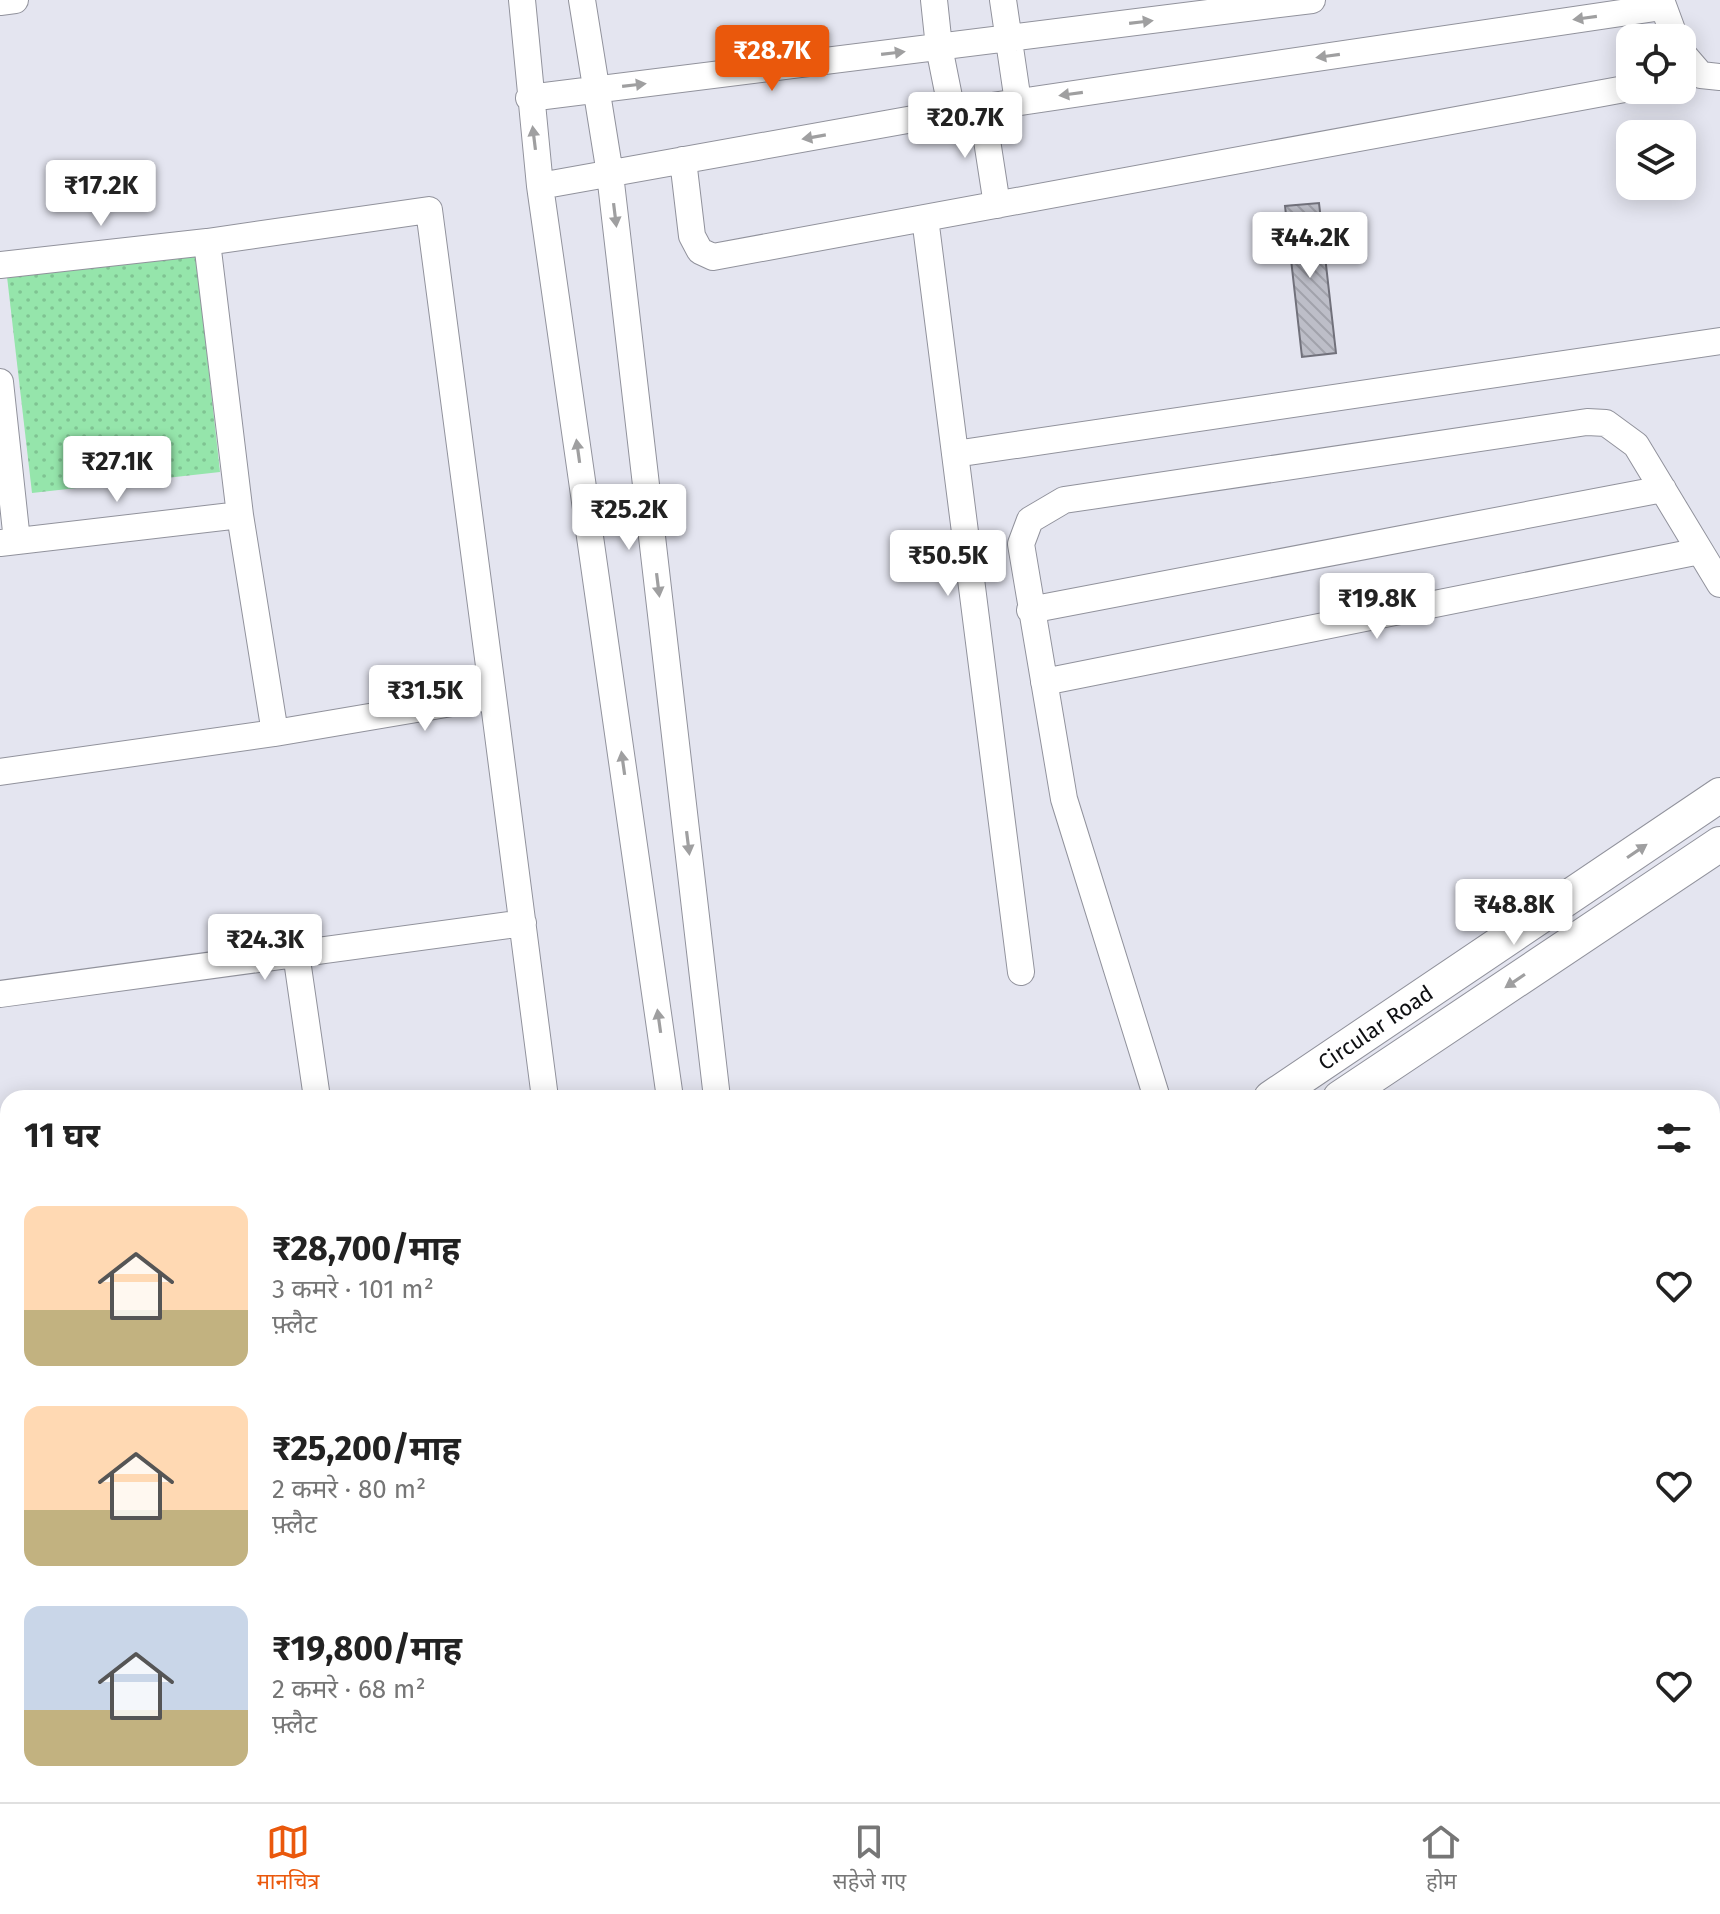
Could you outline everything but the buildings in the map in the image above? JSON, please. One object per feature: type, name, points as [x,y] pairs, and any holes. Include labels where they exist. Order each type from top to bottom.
[{"type":"street","points":[[0,2],[15,0]]},
{"type":"street","points":[[522,0],[529,98],[540,186],[669,1090]]},
{"type":"street","points":[[582,0],[594,90],[610,174],[716,1090]]},
{"type":"street","points":[[934,0],[939,47],[952,112]]},
{"type":"street","points":[[1003,0],[1018,102]]},
{"type":"street","points":[[529,98],[1312,0]]},
{"type":"street","points":[[540,186],[952,112],[1660,2],[1669,24]]},
{"type":"street","points":[[683,160],[692,236],[700,251],[713,257],[1616,91]]},
{"type":"street","points":[[982,108],[997,205]]},
{"type":"street","points":[[0,265],[207,242],[429,210],[544,1090]]},
{"type":"street","points":[[925,218],[1021,972]]},
{"type":"street","points":[[207,242],[240,515],[275,733]]},
{"type":"street","points":[[955,454],[1720,341]]},
{"type":"street","points":[[0,382],[9,542],[240,515]]},
{"type":"street","points":[[1155,1090],[1064,799],[1021,544],[1030,520],[1045,507],[1064,500],[1587,422],[1606,423],[1636,445],[1720,584]]},
{"type":"street","points":[[1030,610],[1663,489]]},
{"type":"street","points":[[1044,682],[1700,551]]},
{"type":"street","points":[[0,772],[275,733],[493,696]]},
{"type":"street","name":"Circular Road","points":[[1283,1090],[1720,795]]},
{"type":"street","name":"Circular Road","points":[[1352,1090],[1720,844]]},
{"type":"street","points":[[0,994],[523,923]]},
{"type":"street","points":[[296,953],[316,1090]]},
{"type":"green space","points":[[195,246],[220,472],[32,493],[6,268]]}]
